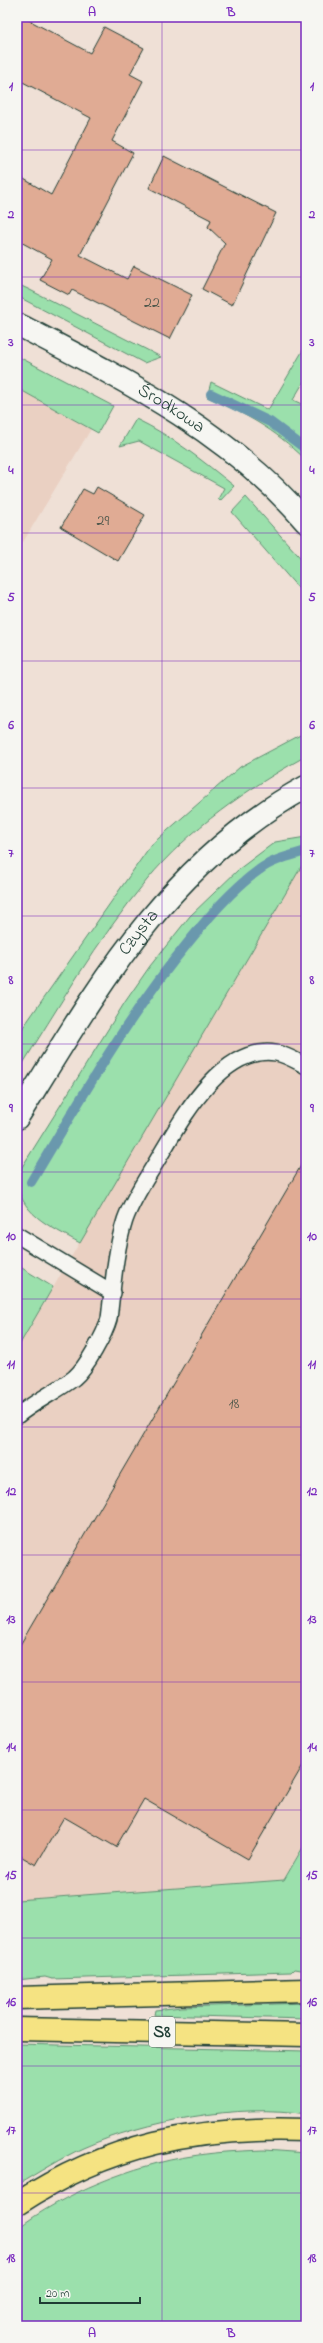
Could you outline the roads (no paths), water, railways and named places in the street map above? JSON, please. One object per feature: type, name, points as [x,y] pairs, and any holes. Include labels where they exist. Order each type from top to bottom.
[{"type":"highway","points":[[17,1998],[306,1990]]},
{"type":"highway","name":"S8","points":[[17,2029],[306,2035]]},
{"type":"highway","points":[[17,2204],[42,2188],[80,2168],[110,2156],[158,2141],[210,2132],[263,2128],[306,2130]]},
{"type":"street","name":"Środkowa","points":[[17,324],[137,387],[193,422],[265,479],[306,522]]},
{"type":"street","name":"Czysta","points":[[17,1118],[114,966],[166,899],[215,850],[251,822],[304,794]]},
{"type":"lane","points":[[17,1416],[75,1377],[83,1368],[107,1325],[120,1239],[126,1218],[139,1191],[195,1099],[219,1075],[244,1058],[257,1054],[275,1053],[292,1058],[306,1066]]},
{"type":"lane","points":[[17,1235],[113,1293]]},
{"type":"waterway","points":[[211,394],[270,422],[306,449]]},
{"type":"waterway","points":[[31,1182],[124,1030],[144,1000],[203,924],[229,895],[259,870],[275,861],[306,851]]}]
